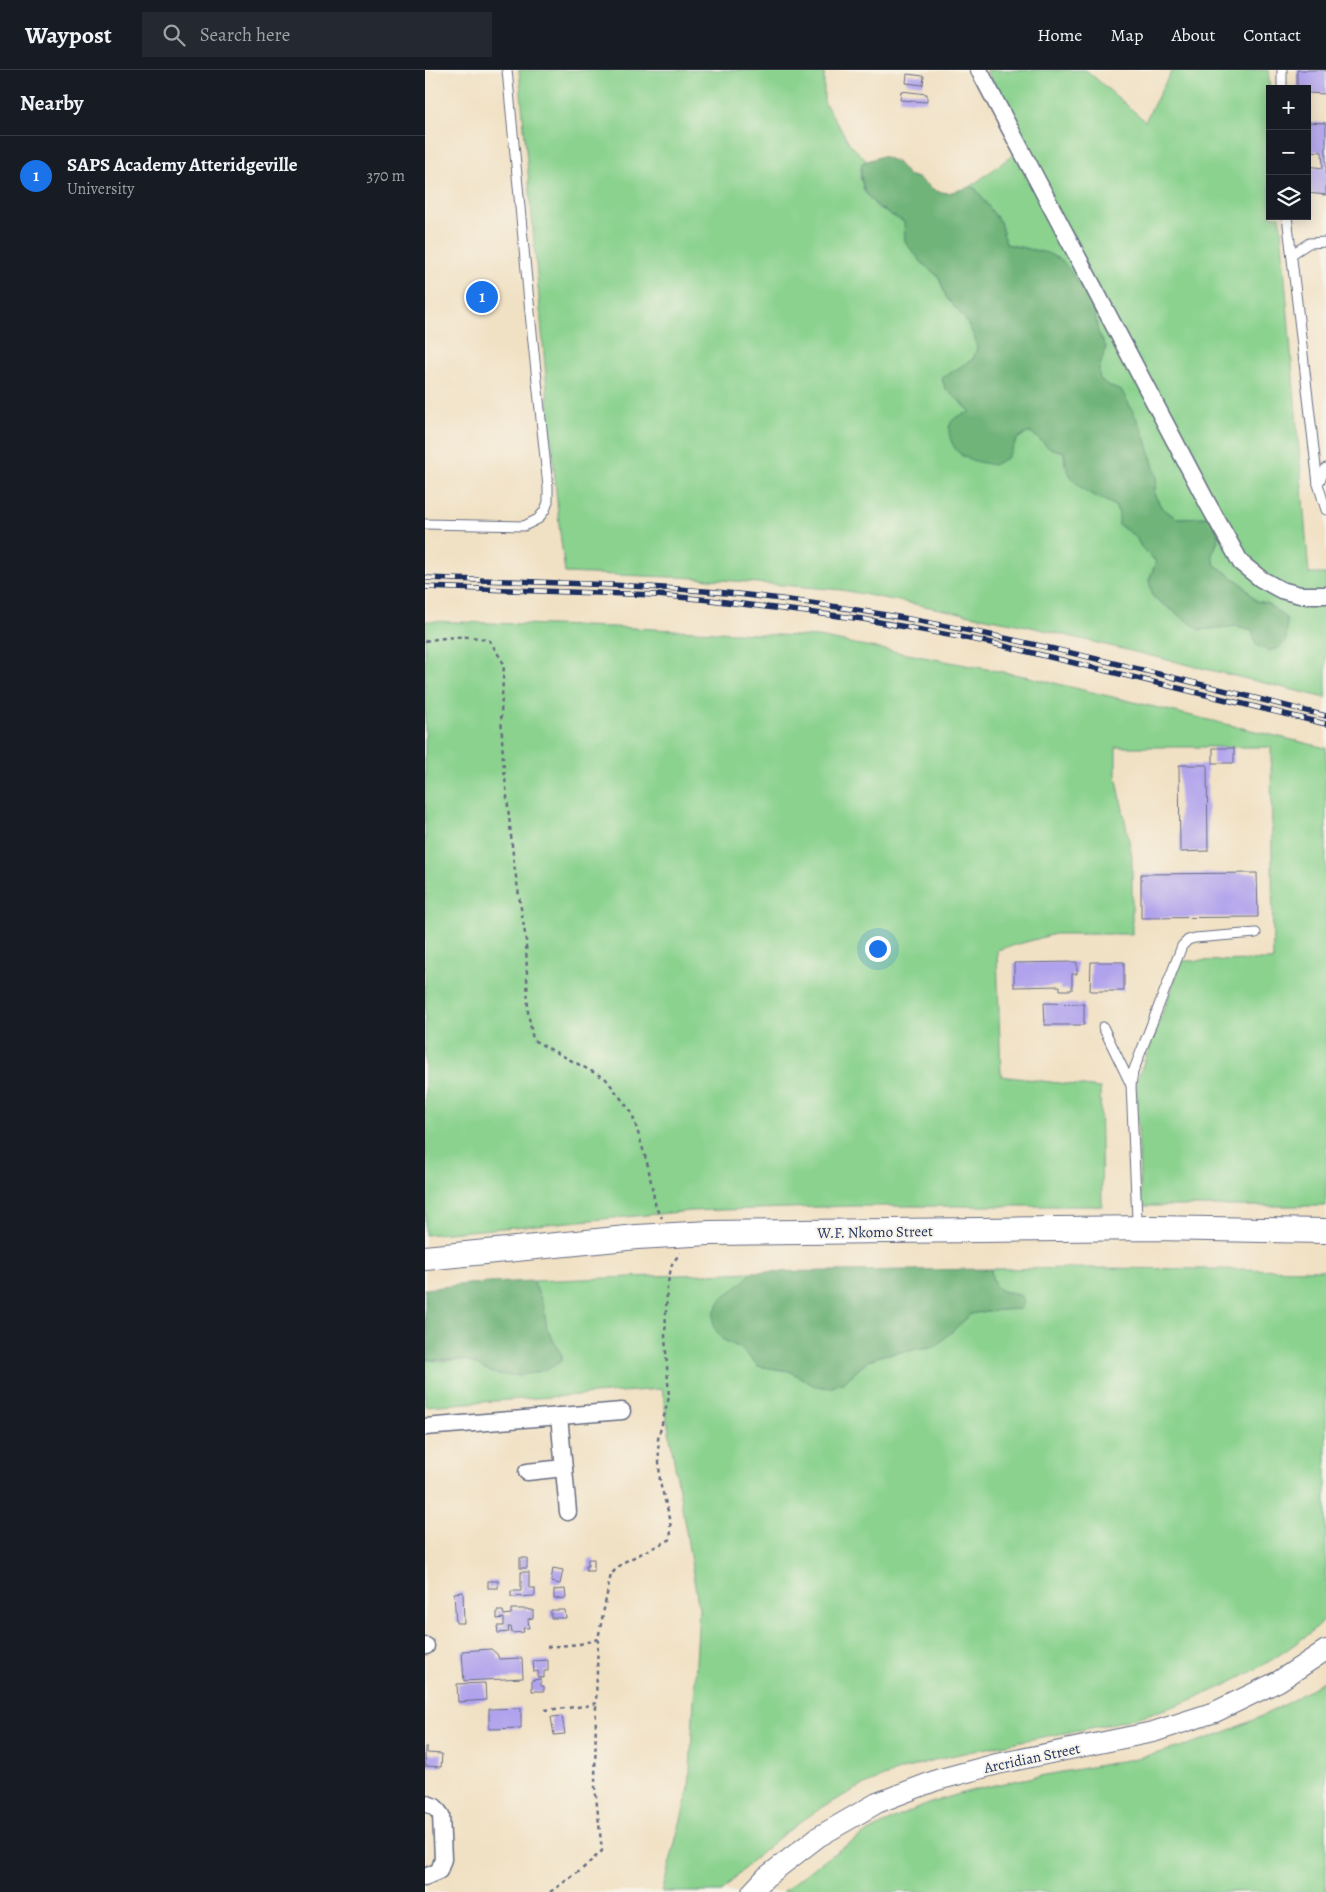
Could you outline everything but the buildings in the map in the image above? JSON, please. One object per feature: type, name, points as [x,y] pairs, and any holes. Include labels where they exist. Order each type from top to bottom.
[{"type":"main road","name":"W.F. Nkomo Street","points":[[425,1249],[548,1236],[679,1231],[1138,1224],[1326,1216]]},
{"type":"main road","name":"W.F. Nkomo Street","points":[[1138,1224],[1326,1231]]},
{"type":"main road","name":"W.F. Nkomo Street","points":[[425,1258],[637,1237],[679,1231]]},
{"type":"street","points":[[979,70],[1209,506],[1241,563],[1261,579],[1281,590],[1301,595],[1326,595]]},
{"type":"street","points":[[425,1427],[622,1411]]},
{"type":"street","points":[[559,1416],[568,1512]]},
{"type":"street","points":[[527,1472],[564,1468]]},
{"type":"street","name":"Arcridian Street","points":[[752,1892],[766,1877],[818,1837],[877,1803],[937,1780],[997,1764],[1153,1732],[1215,1712],[1279,1681],[1326,1650]]},
{"type":"street","points":[[425,1803],[435,1807],[441,1815],[443,1859],[439,1871],[425,1877]]},
{"type":"lane","points":[[425,524],[524,526],[542,515],[548,502],[507,70]]},
{"type":"lane","points":[[1282,70],[1282,85]]},
{"type":"lane","points":[[1288,220],[1318,484],[1326,510]]},
{"type":"lane","points":[[1292,254],[1309,243],[1326,242]]},
{"type":"lane","points":[[1318,484],[1326,468]]},
{"type":"lane","points":[[1138,1224],[1131,1085],[1133,1072],[1182,946],[1188,940],[1195,938],[1256,932]]},
{"type":"lane","points":[[1103,1027],[1131,1085]]},
{"type":"path","points":[[425,641],[443,637],[477,636],[490,641],[504,664],[501,713],[503,759],[514,864],[526,940],[528,1012],[533,1040],[606,1079],[632,1113],[647,1166],[656,1208],[679,1231],[684,1249],[672,1264],[667,1287],[665,1336],[669,1397],[658,1438],[660,1483],[670,1518],[671,1539],[624,1562],[611,1574],[598,1639],[595,1787],[602,1851],[550,1892]]},
{"type":"path","points":[[547,1647],[580,1644],[598,1639]]},
{"type":"path","points":[[545,1710],[586,1706],[596,1702]]},
{"type":"green space","points":[[519,70],[824,70],[824,102],[850,144],[867,161],[862,163],[860,176],[864,191],[877,207],[904,222],[922,263],[939,277],[946,297],[965,319],[975,338],[977,349],[973,359],[942,379],[945,388],[972,412],[957,417],[949,427],[952,443],[962,456],[1007,458],[1018,438],[1027,433],[1032,433],[1049,448],[1064,452],[1065,467],[1089,493],[1114,505],[1120,515],[1119,525],[1136,537],[1141,547],[1156,562],[1149,581],[1200,630],[1237,626],[1252,630],[1267,603],[1256,601],[1242,584],[1215,565],[1212,555],[1218,541],[1209,517],[1176,518],[1161,507],[1154,494],[1157,478],[1144,433],[1122,392],[1105,384],[1099,376],[1100,364],[1106,347],[1098,333],[1093,302],[1047,253],[1006,244],[1000,222],[975,188],[970,187],[1026,145],[986,70],[1086,70],[1145,121],[1172,70],[1268,70],[1270,85],[1266,85],[1266,220],[1280,220],[1309,574],[1326,574],[1326,698],[1027,626],[842,590],[698,578],[565,573],[559,525]]},
{"type":"green space","points":[[882,156],[897,162],[908,175],[918,178],[936,191],[948,193],[970,187],[975,188],[1000,222],[1006,244],[1047,253],[1062,260],[1093,302],[1098,333],[1106,347],[1100,364],[1099,375],[1105,383],[1122,391],[1144,433],[1157,478],[1154,494],[1161,507],[1176,518],[1209,517],[1218,536],[1212,555],[1215,565],[1242,584],[1256,601],[1267,603],[1287,619],[1286,640],[1279,648],[1269,651],[1256,645],[1252,630],[1237,626],[1200,630],[1153,597],[1149,581],[1156,561],[1141,547],[1136,537],[1119,525],[1118,512],[1115,506],[1089,493],[1077,484],[1067,467],[1064,452],[1049,448],[1032,433],[1027,433],[1018,438],[1007,458],[993,465],[977,462],[958,452],[950,439],[950,424],[957,417],[971,412],[945,388],[942,378],[973,359],[977,349],[975,338],[965,319],[946,297],[939,277],[922,263],[905,242],[904,222],[878,206],[866,193],[861,175],[862,163]]},
{"type":"green space","points":[[425,621],[613,627],[818,637],[1029,677],[1326,748],[1326,1206],[1141,1206],[1136,1083],[1182,961],[1273,960],[1271,747],[1116,747],[1116,775],[1132,856],[1132,934],[1055,934],[997,950],[1001,1076],[1100,1088],[1102,1206],[854,1206],[691,1211],[425,1235]]},
{"type":"green space","points":[[991,1269],[1326,1270],[1326,1619],[1269,1661],[1206,1694],[1162,1710],[1125,1720],[957,1754],[905,1769],[853,1790],[805,1818],[761,1853],[722,1892],[662,1892],[689,1789],[699,1609],[662,1389],[425,1406],[425,1359],[438,1361],[465,1360],[496,1374],[562,1356],[547,1329],[543,1304],[533,1281],[752,1272],[735,1289],[722,1298],[722,1339],[742,1349],[758,1366],[789,1371],[815,1386],[844,1382],[868,1361],[882,1355],[936,1346],[971,1314],[1020,1309],[1021,1296],[999,1289],[993,1282]]},
{"type":"green space","points":[[991,1269],[993,1282],[999,1289],[1021,1296],[1023,1303],[1020,1309],[971,1314],[936,1346],[882,1355],[868,1361],[844,1382],[830,1388],[815,1386],[789,1371],[758,1366],[742,1349],[722,1339],[713,1326],[714,1312],[722,1298],[735,1289],[752,1272]]},
{"type":"green space","points":[[533,1281],[543,1304],[547,1329],[562,1356],[561,1361],[547,1369],[531,1374],[505,1375],[493,1373],[464,1360],[425,1359],[425,1289],[468,1284]]},
{"type":"green space","points":[[1326,1679],[1326,1892],[783,1892],[834,1853],[870,1831],[928,1804],[983,1788],[1154,1754],[1200,1741],[1265,1715]]},
{"type":"railway","points":[[425,578],[611,585],[704,591],[750,595],[863,611],[997,636],[1326,716]]},
{"type":"railway","points":[[425,587],[657,595],[863,619],[992,643],[1326,724]]},
{"type":"place","name":"SAPS Academy Atteridgeville","points":[[482,297]]}]
